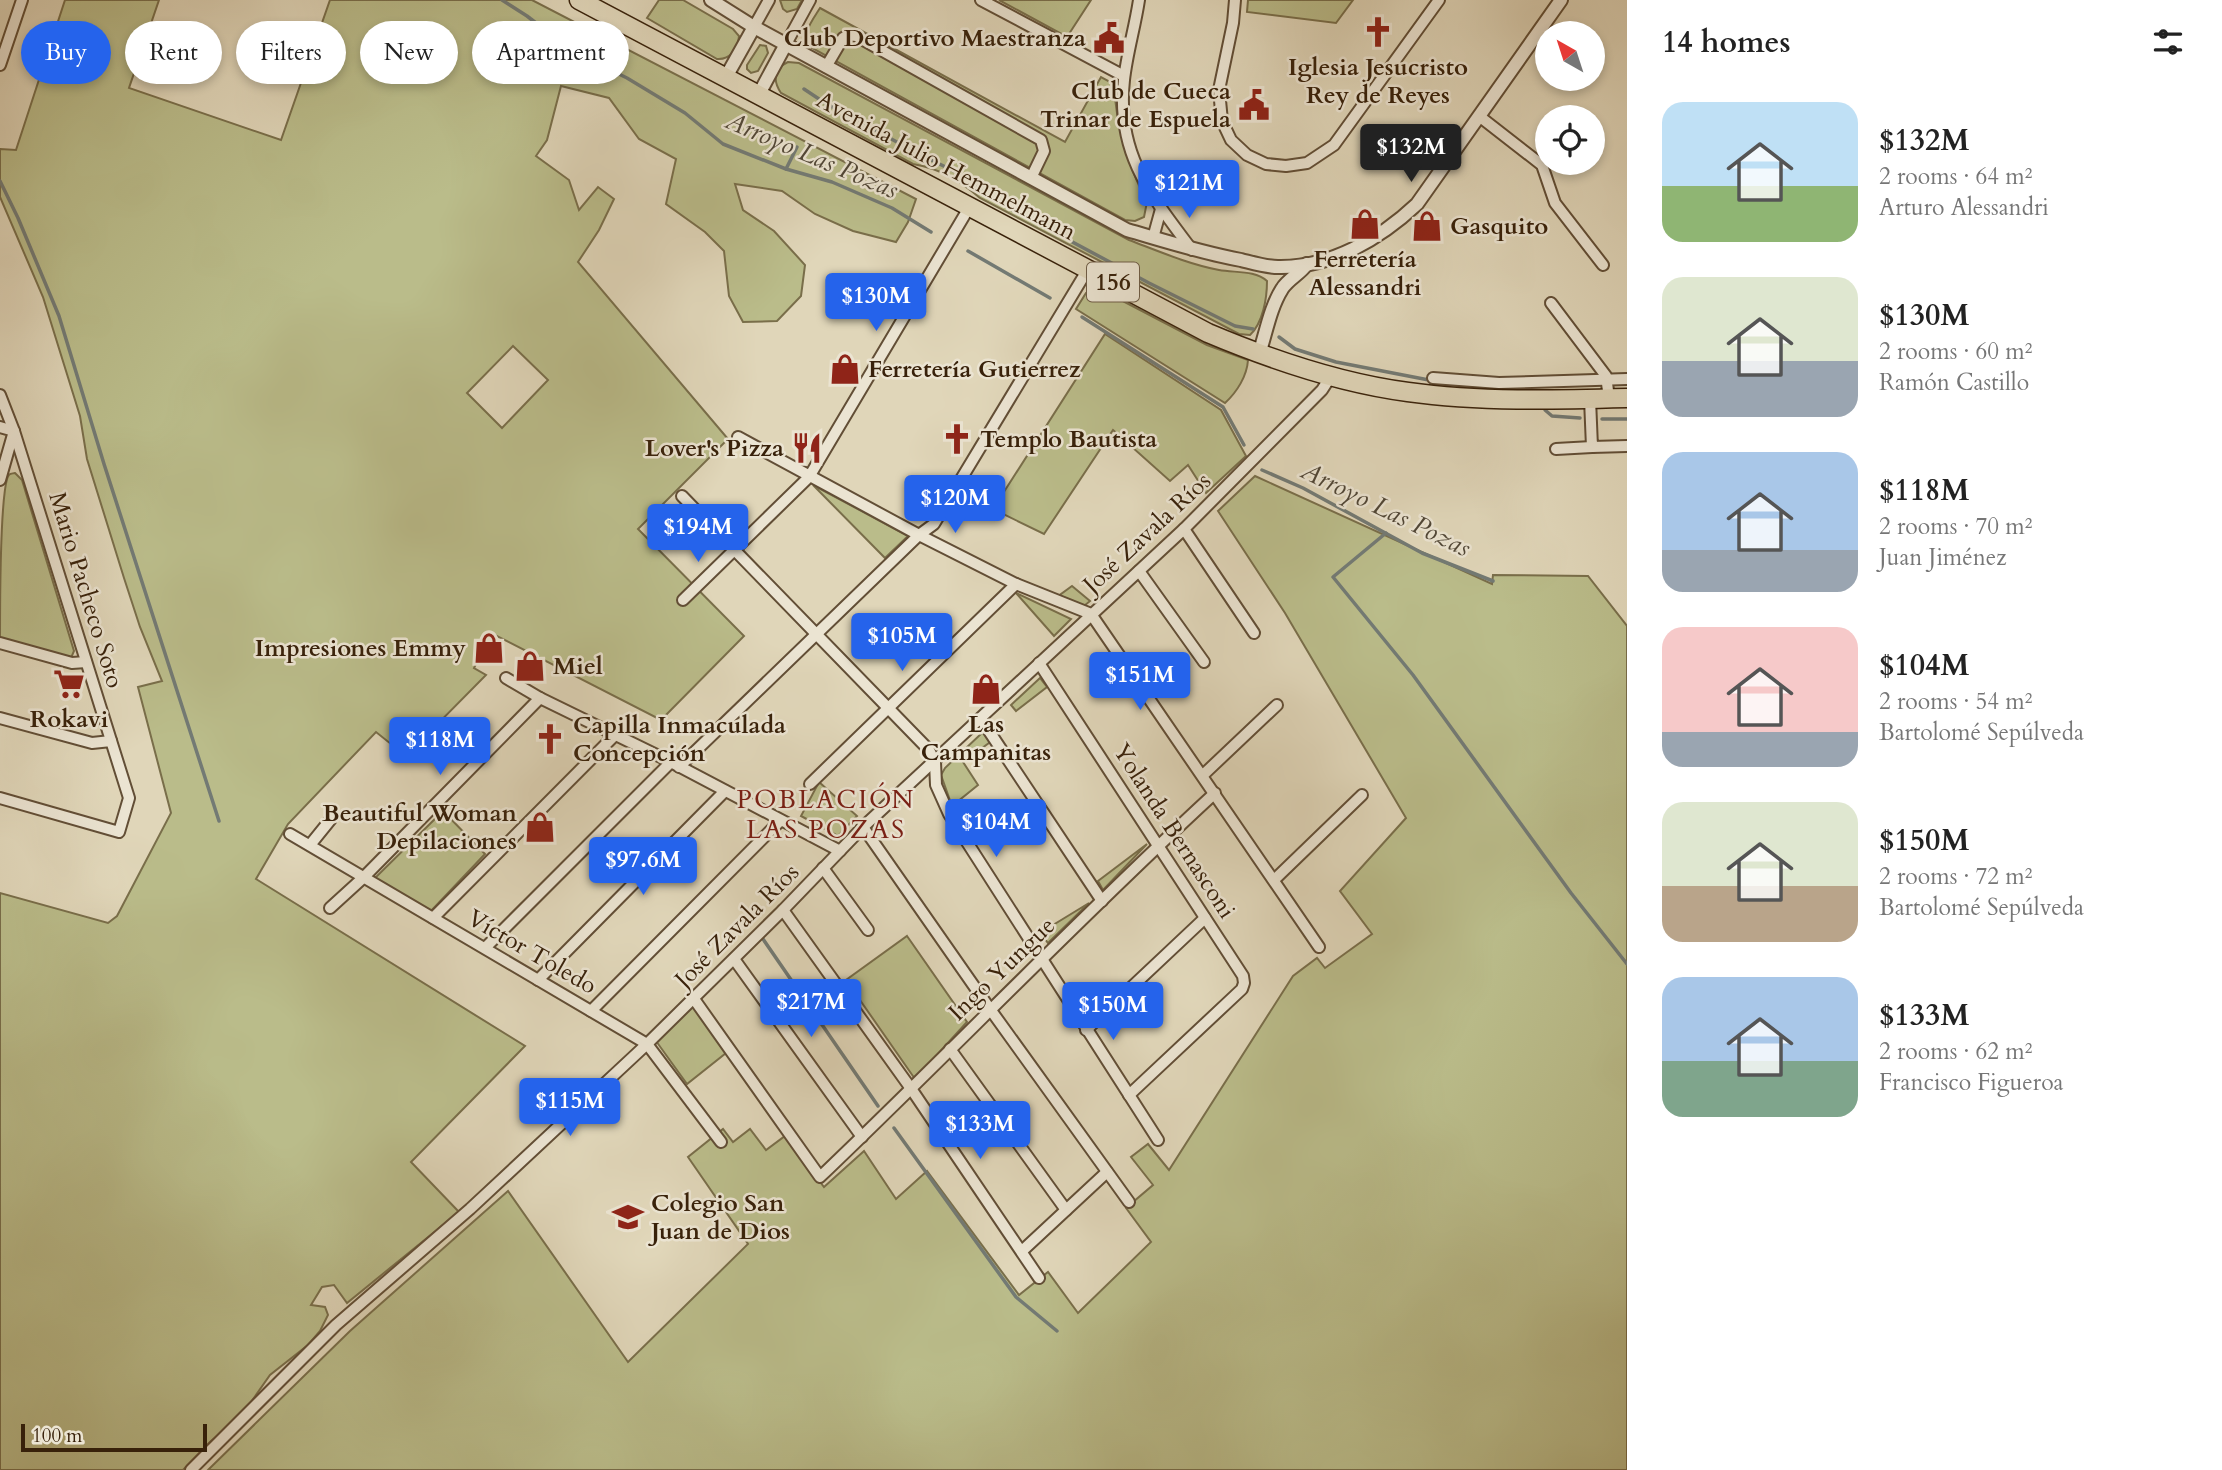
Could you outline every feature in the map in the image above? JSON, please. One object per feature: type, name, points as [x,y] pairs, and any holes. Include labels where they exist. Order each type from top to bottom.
[{"type":"highway","name":"Avenida Julio Hemmelmann","points":[[579,0],[1208,333],[1259,355],[1331,376],[1406,392],[1475,399],[1590,399],[1614,392]]},
{"type":"street","points":[[0,65],[5,36],[22,0]]},
{"type":"street","points":[[711,0],[826,67],[1127,230],[1192,250],[1277,267],[1307,264],[1355,248],[1403,217],[1417,204],[1561,0]]},
{"type":"street","points":[[726,77],[769,0]]},
{"type":"street","points":[[759,94],[810,0]]},
{"type":"street","points":[[981,0],[1124,76]]},
{"type":"street","points":[[1139,0],[1124,76],[1123,117],[1129,149],[1143,181],[1192,250]]},
{"type":"street","points":[[1235,0],[1219,90],[1222,121],[1231,140],[1247,155],[1266,164],[1286,166],[1307,163],[1334,145],[1439,0]]},
{"type":"street","points":[[826,67],[843,38],[848,35],[856,36],[1041,140],[1044,152],[1031,178]]},
{"type":"street","points":[[1479,116],[1542,165],[1555,203],[1603,265]]},
{"type":"street","points":[[683,600],[809,477],[970,206]]},
{"type":"street","points":[[1153,238],[1161,209]]},
{"type":"street","points":[[1259,355],[1283,287],[1307,264]]},
{"type":"street","points":[[1277,267],[1283,287]]},
{"type":"street","points":[[485,948],[675,765],[919,535],[934,524],[1088,269]]},
{"type":"street","points":[[1551,303],[1606,376],[1614,392]]},
{"type":"street","name":"José Zavala Ríos","points":[[191,1470],[336,1325],[470,1209],[647,1044],[863,827],[1184,529],[1322,390],[1331,376]]},
{"type":"street","points":[[1433,378],[1614,392],[1627,379]]},
{"type":"street","name":"Mario Pacheco Soto","points":[[0,396],[14,431],[129,799],[119,832],[0,798]]},
{"type":"street","points":[[1590,399],[1592,447]]},
{"type":"street","points":[[0,428],[14,431],[0,480]]},
{"type":"street","points":[[738,437],[809,477],[1016,584],[1091,614],[1319,947]]},
{"type":"street","points":[[1556,449],[1627,446]]},
{"type":"street","points":[[682,496],[921,740],[935,762],[936,785],[949,814],[1158,1140]]},
{"type":"street","points":[[1184,529],[1254,633]]},
{"type":"street","points":[[1139,572],[1205,663]]},
{"type":"street","points":[[810,784],[1016,584]]},
{"type":"street","points":[[0,643],[72,663],[86,662]]},
{"type":"street","name":"Yolanda Bernasconi","points":[[1039,663],[1243,976],[1242,989],[1129,1095]]},
{"type":"street","points":[[506,678],[540,698],[840,850]]},
{"type":"street","points":[[330,908],[364,877],[540,698]]},
{"type":"street","points":[[1203,775],[1277,705]]},
{"type":"street","points":[[0,718],[92,743],[111,741]]},
{"type":"street","points":[[981,719],[1102,901]]},
{"type":"street","points":[[433,918],[615,735]]},
{"type":"street","points":[[538,980],[725,791]]},
{"type":"street","name":"Ingo Yungue","points":[[694,999],[820,1177],[912,1090],[989,1009],[1215,793]]},
{"type":"street","points":[[1274,880],[1362,795]]},
{"type":"street","points":[[310,845],[331,819]]},
{"type":"street","points":[[591,1011],[780,821]]},
{"type":"street","points":[[863,827],[989,1009],[1129,1202]]},
{"type":"street","name":"Víctor Toledo","points":[[290,834],[647,1044],[721,1142]]},
{"type":"street","points":[[823,868],[868,930]]},
{"type":"street","points":[[783,910],[912,1090],[1039,1278]]},
{"type":"street","points":[[1086,1030],[1205,918]]},
{"type":"street","points":[[734,959],[862,1137]]},
{"type":"street","points":[[950,1049],[1066,1210]]},
{"type":"street","points":[[1023,1251],[1107,1172]]},
{"type":"green space","points":[[65,0],[159,0],[152,21],[125,21],[125,84],[130,84],[129,88],[281,140],[301,84],[346,84],[346,21],[323,21],[330,0],[532,0],[573,21],[472,21],[472,84],[629,84],[629,50],[916,199],[908,222],[896,242],[853,231],[815,214],[782,191],[735,184],[743,210],[774,231],[805,265],[801,296],[777,321],[743,322],[729,296],[724,251],[705,232],[666,204],[676,159],[639,139],[609,98],[561,86],[547,140],[536,156],[569,180],[579,210],[598,187],[614,199],[599,230],[578,262],[728,439],[638,529],[744,636],[661,720],[491,633],[474,668],[486,675],[406,756],[376,732],[288,824],[256,879],[525,1046],[411,1162],[459,1212],[347,1303],[334,1285],[322,1287],[311,1305],[325,1307],[328,1315],[320,1331],[308,1345],[270,1375],[242,1415],[183,1470],[0,1470],[0,893],[108,923],[117,916],[171,813],[138,687],[162,681],[140,627],[87,459],[80,416],[43,297],[0,197],[0,149],[16,150],[38,84],[111,84],[111,21],[58,21]],"holes":[[[513,346],[548,380],[502,428],[467,393]]]},
{"type":"green space","points":[[659,0],[683,0],[733,29],[739,36],[735,49],[726,58],[717,59],[647,18]]},
{"type":"green space","points":[[780,0],[802,0],[797,9],[787,12]]},
{"type":"green space","points":[[999,0],[1091,0],[1067,37]]},
{"type":"green space","points":[[1248,0],[1353,0],[1336,23],[1247,12]]},
{"type":"green space","points":[[820,8],[1065,142],[1101,77],[1114,84],[1124,145],[1147,202],[1144,217],[1135,221],[1125,220],[812,48],[807,33]]},
{"type":"green space","points":[[760,45],[766,46],[768,53],[758,71],[751,73],[747,65]]},
{"type":"green space","points":[[788,62],[799,63],[1129,240],[1196,264],[1262,277],[1267,281],[1267,288],[1258,324],[1250,335],[1239,334],[980,198],[949,176],[913,164],[781,93],[776,76],[779,68]]},
{"type":"green space","points":[[1096,287],[1207,345],[1248,360],[1241,383],[1234,394],[1225,403],[1076,309],[1086,293]]},
{"type":"green space","points":[[1105,334],[1221,410],[1246,456],[1206,493],[1188,465],[1170,481],[1113,430],[1044,534],[993,509]]},
{"type":"green space","points":[[15,473],[22,480],[74,651],[71,658],[0,638],[3,510],[7,479],[10,474]]},
{"type":"green space","points":[[1255,476],[1492,584],[1493,575],[1588,576],[1627,626],[1627,1470],[208,1470],[350,1331],[508,1191],[628,1362],[748,1244],[688,1157],[723,1129],[733,1142],[750,1129],[766,1150],[785,1136],[824,1187],[864,1151],[896,1199],[927,1171],[1019,1295],[1048,1272],[1078,1313],[1151,1242],[1126,1208],[1153,1185],[1131,1157],[1148,1144],[1169,1170],[1293,976],[1317,958],[1325,968],[1372,934],[1340,891],[1406,818],[1285,613],[1218,511]]},
{"type":"green space","points":[[813,485],[908,536],[885,558]]},
{"type":"green space","points":[[1072,586],[1090,601],[1084,606],[1057,597]]},
{"type":"green space","points":[[1016,593],[1071,619],[1054,636]]},
{"type":"green space","points":[[1040,678],[1047,687],[1016,711],[1011,705]]},
{"type":"green space","points":[[983,732],[987,732],[993,740],[963,762],[978,785],[952,806],[941,775]]},
{"type":"green space","points":[[819,782],[857,816],[838,836],[801,816]]},
{"type":"green space","points":[[443,811],[485,854],[430,912],[373,880]]},
{"type":"green space","points":[[1147,844],[1103,890],[1098,881]]},
{"type":"green space","points":[[1089,903],[1048,943],[1040,933]]},
{"type":"green space","points":[[907,936],[967,1022],[915,1079],[846,980]]},
{"type":"green space","points":[[693,1006],[726,1053],[687,1084],[656,1041]]},
{"type":"waterway","name":"Arroyo Las Pozas","points":[[502,0],[572,51],[627,78],[685,113],[723,144],[786,169],[832,182],[892,208],[931,232]]},
{"type":"waterway","points":[[804,89],[825,103],[962,175],[992,199],[1149,283],[1235,326],[1253,329]]},
{"type":"waterway","points":[[786,169],[797,147]]},
{"type":"waterway","points":[[0,181],[59,316],[219,821]]},
{"type":"waterway","name":"Arroyo Las Pozas","points":[[968,251],[1050,298]]},
{"type":"waterway","name":"Arroyo Las Pozas","points":[[1082,317],[1223,407],[1244,445]]},
{"type":"waterway","points":[[1279,337],[1295,349],[1336,362],[1434,381]]},
{"type":"waterway","points":[[1545,410],[1552,416],[1580,418]]},
{"type":"waterway","points":[[1602,419],[1627,419]]},
{"type":"waterway","name":"Arroyo Las Pozas","points":[[1262,470],[1303,488],[1422,553],[1493,581]]},
{"type":"waterway","points":[[1386,533],[1333,577],[1413,675],[1571,893],[1627,964]]},
{"type":"waterway","points":[[763,939],[878,1106]]},
{"type":"waterway","points":[[894,1128],[1016,1297],[1057,1331]]},
{"type":"place","name":"Iglesia Jesucristo Rey de Reyes","points":[[1378,32]]},
{"type":"place","name":"Club Deportivo Maestranza","points":[[1109,38]]},
{"type":"place","name":"Club de Cueca Trinar de Espuela","points":[[1254,105]]},
{"type":"place","name":"Ferretería Alessandri","points":[[1365,224]]},
{"type":"place","name":"Gasquito","points":[[1427,226]]},
{"type":"place","name":"Ferretería Gutierrez","points":[[845,369]]},
{"type":"place","name":"Templo Bautista","points":[[957,439]]},
{"type":"place","name":"Lover's Pizza","points":[[807,448]]},
{"type":"place","name":"Impresiones Emmy","points":[[489,648]]},
{"type":"place","name":"Miel","points":[[530,666]]},
{"type":"place","name":"Rokavi","points":[[69,684]]},
{"type":"place","name":"Las Campanitas","points":[[986,689]]},
{"type":"place","name":"Capilla Inmaculada Concepción","points":[[550,739]]},
{"type":"place","name":"Beautiful Woman Depilaciones","points":[[540,827]]},
{"type":"place","name":"Colegio San Juan de Dios","points":[[628,1217]]},
{"type":"district","name":"POBLACIÓN LAS POZAS","points":[[826,814]]}]
